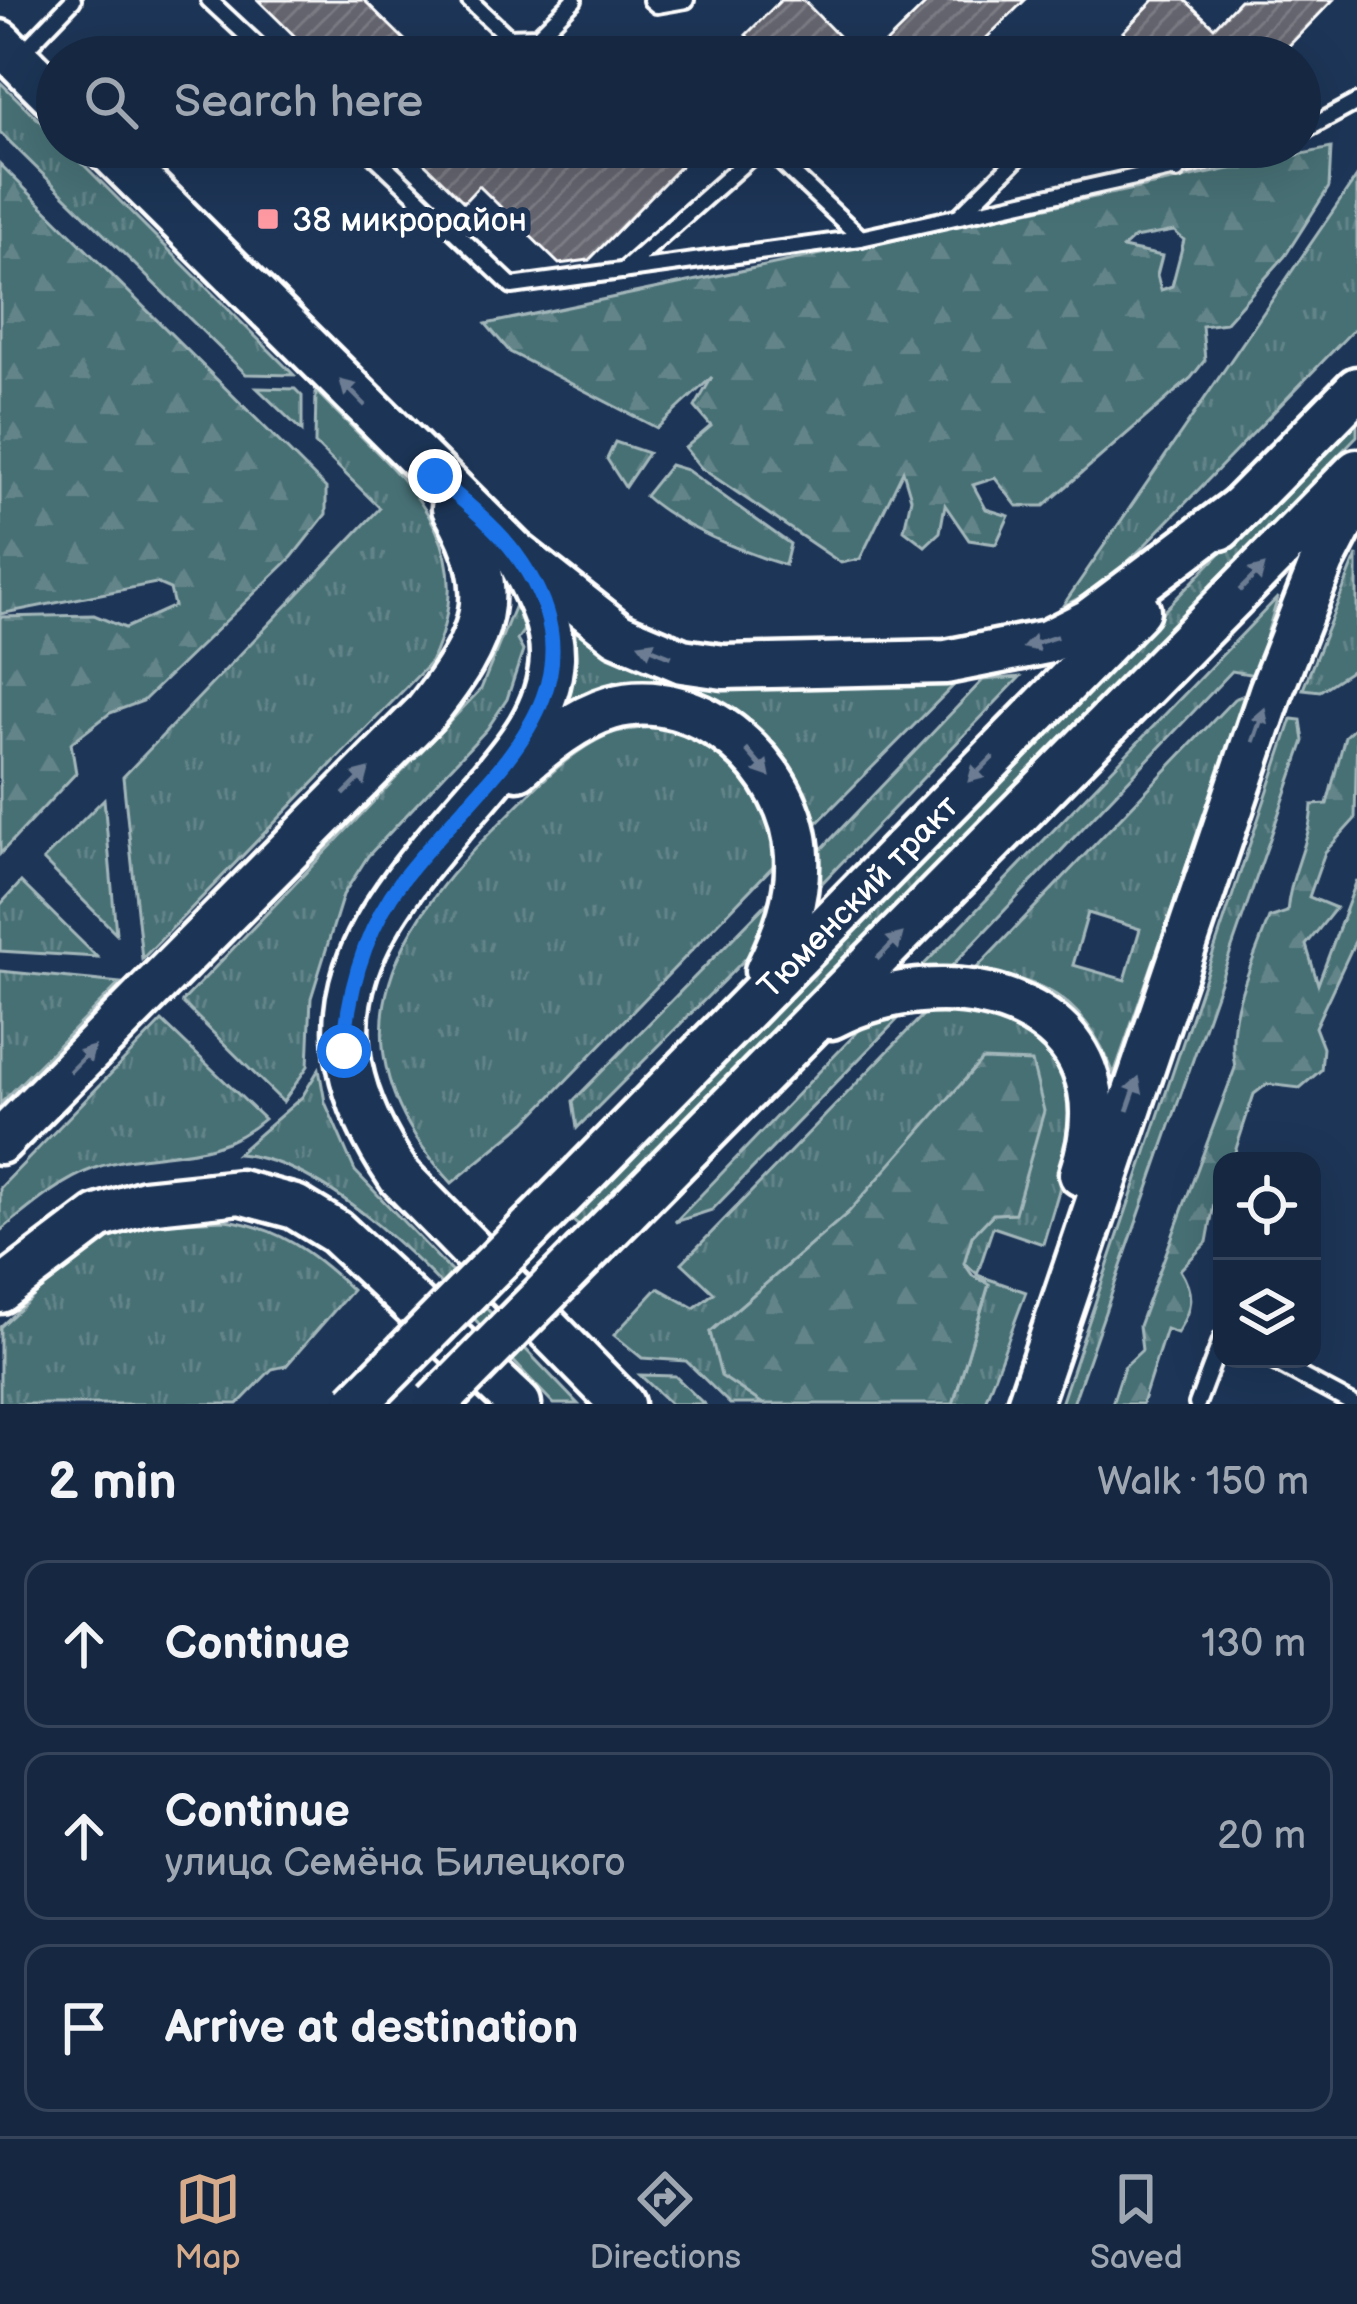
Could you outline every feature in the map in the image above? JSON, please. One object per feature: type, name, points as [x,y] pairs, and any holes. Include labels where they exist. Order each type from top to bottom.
[{"type":"main road","points":[[9,51],[36,78]]},
{"type":"main road","points":[[127,168],[514,552],[618,634],[682,661],[724,667],[946,662],[1047,642],[1089,621],[1240,507]]},
{"type":"main road","name":"Тюменский тракт","points":[[356,1404],[1357,389]]},
{"type":"main road","name":"Тюменский тракт","points":[[436,1404],[1357,472]]},
{"type":"main road","points":[[0,1142],[426,712],[458,671],[479,632],[485,594],[479,557],[435,476]]},
{"type":"main road","points":[[1029,1404],[1263,712],[1322,562],[1357,494]]},
{"type":"main road","points":[[514,552],[549,627],[548,688],[528,737],[401,881],[368,937],[348,998],[344,1051],[372,1136],[400,1177],[622,1404]]},
{"type":"main road","points":[[449,828],[534,753],[611,708],[648,704],[686,710],[715,725],[751,752],[774,782],[795,833],[796,893],[785,934],[753,999]]},
{"type":"main road","points":[[808,1029],[862,1001],[942,987],[986,992],[1018,1005],[1052,1025],[1081,1058],[1094,1096],[1092,1142],[1001,1404]]},
{"type":"main road","points":[[0,1292],[98,1217],[145,1202],[240,1192],[295,1207],[336,1232],[519,1404]]},
{"type":"lane","points":[[9,51],[73,0]]},
{"type":"lane","points":[[209,0],[248,36]]},
{"type":"lane","points":[[469,0],[507,36]]},
{"type":"lane","points":[[538,36],[574,0]]},
{"type":"lane","points":[[651,0],[657,5],[686,0]]},
{"type":"lane","points":[[1321,122],[1357,102]]},
{"type":"lane","points":[[387,168],[512,286],[861,238],[1189,168]]},
{"type":"lane","points":[[623,271],[739,168]]},
{"type":"lane","points":[[786,168],[861,238]]},
{"type":"lane","points":[[958,218],[1008,168]]},
{"type":"lane","points":[[1174,168],[1177,171]]},
{"type":"lane","points":[[1197,1404],[1213,1362]]},
{"type":"lane","points":[[1286,1368],[1352,1404]]},
{"type":"green space","points":[[0,82],[36,117],[36,167],[0,132]]},
{"type":"green space","points":[[1331,148],[1329,187],[1285,256],[1225,323],[1202,326],[1205,360],[1191,378],[1044,506],[1017,506],[995,478],[973,485],[986,509],[1009,516],[996,544],[969,540],[945,505],[940,532],[925,546],[904,530],[911,498],[903,471],[860,559],[841,563],[701,468],[685,448],[711,426],[695,407],[712,377],[657,428],[510,352],[486,324],[1235,168],[1321,168],[1321,150]],"holes":[[[1174,231],[1184,240],[1172,286],[1161,290],[1157,275],[1162,256],[1123,248],[1134,238]]]},
{"type":"green space","points":[[0,164],[326,488],[326,514],[292,557],[143,701],[110,713],[71,743],[76,773],[0,854],[0,617],[94,615],[125,628],[174,606],[170,589],[156,583],[0,614]]},
{"type":"green space","points":[[37,168],[87,168],[294,375],[246,374]]},
{"type":"green space","points":[[1357,176],[1357,326],[1141,549],[1104,584],[1062,607]]},
{"type":"green space","points":[[257,388],[295,389],[302,396],[302,431]]},
{"type":"green space","points":[[316,391],[426,510],[441,542],[449,578],[446,617],[431,662],[142,959],[123,777],[380,508],[315,444]]},
{"type":"green space","points":[[1357,413],[1357,436],[582,1229],[571,1219]]},
{"type":"green space","points":[[615,442],[648,453],[625,487],[607,459]]},
{"type":"green space","points":[[670,465],[687,470],[790,544],[785,565],[711,537],[645,496]]},
{"type":"green space","points":[[1357,555],[1357,667],[1320,691],[1303,689]]},
{"type":"green space","points":[[1278,597],[1255,675],[1232,671],[947,971],[914,975]]},
{"type":"green space","points":[[517,600],[528,624],[517,640],[523,651],[507,699],[487,729],[368,856],[343,895],[311,998],[308,1066],[283,1102],[182,1002],[481,689]]},
{"type":"green space","points":[[575,627],[678,680],[721,688],[957,682],[817,823],[799,782],[771,742],[736,711],[715,700],[665,693],[564,709],[576,671]]},
{"type":"green space","points":[[1020,677],[822,883],[815,856],[983,680]]},
{"type":"green space","points":[[1247,694],[1114,1074],[1091,1029],[1061,998],[1022,980],[971,974],[1234,699]],"holes":[[[1088,913],[1140,929],[1125,980],[1073,965]]]},
{"type":"green space","points":[[1292,719],[1301,720],[1304,741],[1073,1404],[1061,1404]]},
{"type":"green space","points":[[1357,725],[1355,819],[1325,852],[1309,897],[1336,908],[1306,945],[1318,984],[1357,880],[1357,937],[1315,1027],[1323,1048],[1321,1070],[1300,1088],[1267,1084],[1254,1094],[1235,1152],[1213,1152],[1213,1210],[1207,1242],[1180,1270],[1190,1294],[1186,1316],[1177,1333],[1166,1329],[1142,1404],[1112,1404],[1124,1367],[1142,1350],[1139,1326],[1235,1068],[1234,1029],[1248,973],[1269,918],[1287,912],[1312,805],[1327,804],[1345,736]]},
{"type":"green space","points":[[656,726],[707,745],[741,771],[763,809],[777,862],[526,1122],[452,1183],[414,1133],[391,1085],[382,1039],[387,993],[402,949],[428,905],[462,863],[553,772],[610,734]]},
{"type":"green space","points":[[104,799],[116,933],[43,860]]},
{"type":"green space","points":[[21,882],[97,957],[0,951],[0,905]]},
{"type":"green space","points":[[777,893],[772,917],[753,951],[577,1128],[573,1101]]},
{"type":"green space","points":[[0,971],[120,983],[0,1104]]},
{"type":"green space","points":[[963,1008],[1039,1035],[1063,1062],[1078,1127],[1043,1244],[993,1227],[977,1274],[964,1262],[972,1236],[993,1214],[1015,1213],[848,1213],[710,1332],[722,1376],[763,1404],[730,1404],[686,1361],[642,1358],[614,1335],[658,1288],[694,1308],[714,1293],[682,1263],[927,1011]]},
{"type":"green space","points":[[900,1017],[712,1210],[675,1222],[864,1025]]},
{"type":"green space","points":[[162,1021],[264,1119],[204,1149],[118,1162],[82,1173],[0,1231],[0,1188]]},
{"type":"green space","points":[[982,1060],[1032,1062],[1044,1111],[1015,1213],[993,1214],[972,1236],[964,1263],[973,1276],[989,1284],[953,1404],[763,1404],[721,1376],[710,1332],[848,1213]]},
{"type":"green space","points":[[319,1069],[325,1102],[355,1171],[578,1404],[554,1404],[449,1292],[367,1216],[324,1186],[280,1164],[237,1154],[302,1097]]},
{"type":"green space","points":[[225,1220],[262,1229],[294,1244],[352,1290],[286,1366],[272,1369],[238,1404],[0,1404],[0,1327],[99,1237],[160,1223]]},
{"type":"green space","points":[[979,1276],[1026,1292],[984,1404],[953,1404],[989,1285]]},
{"type":"green space","points":[[640,1375],[675,1376],[704,1404],[671,1404]]},
{"type":"building","points":[[258,0],[364,0],[401,36],[295,36]]},
{"type":"building","points":[[781,0],[803,0],[838,36],[747,36]]},
{"type":"building","points":[[930,0],[1025,0],[988,36],[893,36]]},
{"type":"building","points":[[1154,0],[1185,0],[1214,27],[1240,0],[1333,0],[1298,36],[1127,36],[1123,32]]},
{"type":"building","points":[[429,168],[679,168],[589,260],[559,264],[479,186],[464,202]]},
{"type":"place","name":"38 микрорайон","points":[[268,219]]},
{"type":"route","points":[[344,1051],[348,998],[368,937],[401,881],[528,737],[548,688],[552,654],[539,598],[514,552],[435,476]]}]
